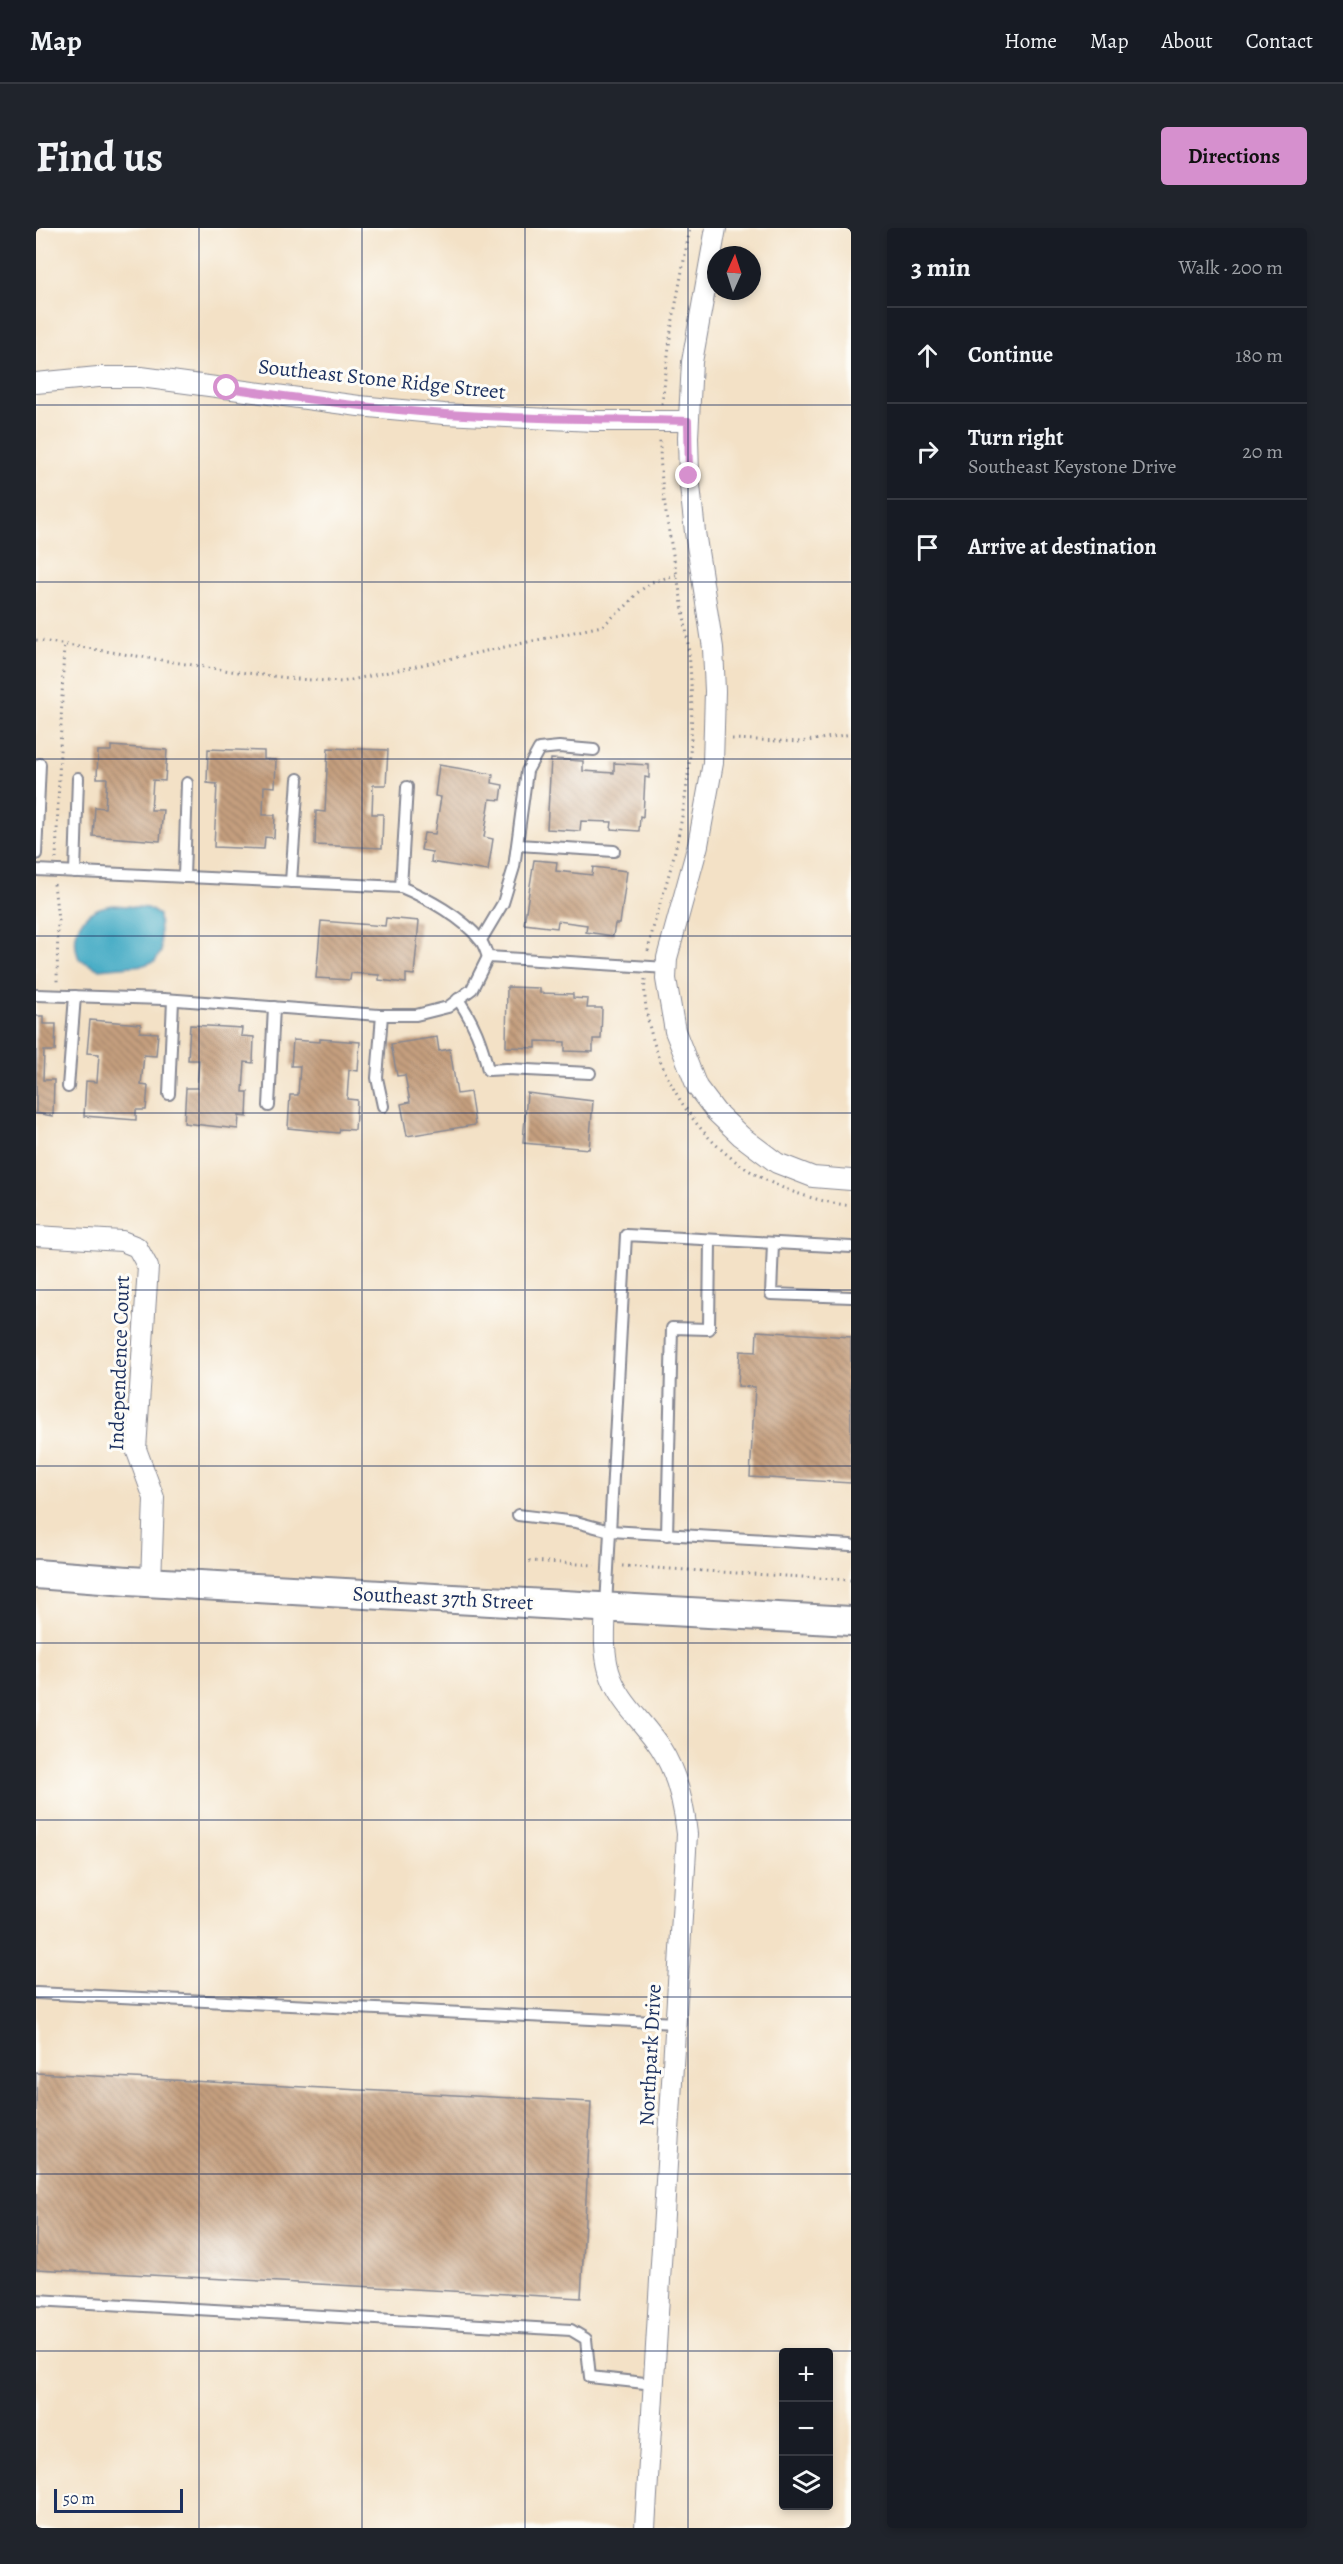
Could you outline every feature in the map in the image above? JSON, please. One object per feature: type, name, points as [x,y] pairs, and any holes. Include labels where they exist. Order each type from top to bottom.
[{"type":"street","points":[[716,228],[692,362],[688,421],[689,476],[713,648],[714,738],[706,808],[687,893],[674,929],[667,968],[675,1031],[697,1087],[716,1112],[741,1136],[777,1163],[813,1177],[851,1180]]},
{"type":"street","name":"Southeast Stone Ridge Street","points":[[36,383],[98,377],[141,377],[359,406],[444,414],[594,421],[688,421]]},
{"type":"street","name":"Independence Court","points":[[36,1236],[122,1241],[137,1247],[148,1267],[136,1449],[154,1498],[151,1582]]},
{"type":"street","name":"Southeast 37th Street","points":[[36,1574],[851,1621]]},
{"type":"street","name":"Northpark Drive","points":[[606,1607],[604,1654],[610,1674],[630,1712],[661,1748],[684,1804],[687,1834],[645,2528]]},
{"type":"lane","points":[[481,940],[503,903],[514,867],[527,771],[539,749],[559,747],[594,750]]},
{"type":"lane","points":[[36,854],[40,764]]},
{"type":"lane","points":[[75,872],[78,778]]},
{"type":"lane","points":[[291,882],[298,779]]},
{"type":"lane","points":[[184,877],[187,783]]},
{"type":"lane","points":[[401,887],[407,787]]},
{"type":"lane","points":[[518,845],[614,851]]},
{"type":"lane","points":[[36,870],[401,887],[428,898],[481,940],[488,957],[472,989],[448,1007],[416,1015],[173,999],[36,995]]},
{"type":"lane","points":[[488,957],[667,968]]},
{"type":"lane","points":[[68,1087],[75,996]]},
{"type":"lane","points":[[169,1094],[173,999]]},
{"type":"lane","points":[[458,999],[474,1022],[488,1070],[590,1073]]},
{"type":"lane","points":[[269,1106],[274,1007]]},
{"type":"lane","points":[[382,1014],[378,1078],[383,1106]]},
{"type":"lane","points":[[606,1607],[626,1235],[851,1247]]},
{"type":"lane","points":[[667,1535],[672,1328],[710,1329],[711,1240]]},
{"type":"lane","points":[[773,1243],[771,1294],[851,1297]]},
{"type":"lane","points":[[518,1515],[576,1522],[610,1531],[851,1545]]},
{"type":"lane","points":[[36,1993],[676,2023]]},
{"type":"lane","points":[[36,2300],[571,2330],[586,2339],[590,2377],[654,2384]]},
{"type":"path","points":[[690,228],[670,330],[660,420],[663,495],[690,658],[691,736],[679,832],[653,926],[646,967],[644,988],[649,1023],[669,1082],[683,1107],[701,1130],[745,1170],[772,1185],[824,1202],[851,1206]]},
{"type":"path","points":[[36,640],[230,671],[342,682],[602,626],[652,582],[676,575]]},
{"type":"path","points":[[56,996],[58,920],[53,888],[64,644]]},
{"type":"path","points":[[691,736],[801,742],[851,734]]},
{"type":"path","points":[[529,1561],[851,1580]]},
{"type":"water","points":[[115,905],[148,908],[159,915],[161,952],[155,961],[144,965],[98,969],[79,959],[76,938],[82,922],[95,910]]},
{"type":"building","points":[[111,746],[167,750],[165,781],[153,780],[151,810],[163,810],[160,841],[93,836],[95,807],[105,808],[107,778],[97,778],[98,751],[111,751]]},
{"type":"building","points":[[328,748],[388,750],[386,785],[373,785],[372,814],[383,814],[382,848],[315,845],[316,811],[325,812]]},
{"type":"building","points":[[208,749],[264,751],[264,759],[276,760],[275,787],[264,786],[263,815],[275,815],[274,838],[265,837],[264,849],[214,847],[217,784],[207,783]]},
{"type":"building","points":[[551,759],[583,761],[583,771],[614,773],[614,763],[649,765],[649,778],[645,777],[643,817],[640,816],[639,831],[611,829],[612,822],[581,821],[580,831],[547,829]]},
{"type":"building","points":[[439,765],[493,774],[492,783],[503,785],[501,800],[490,799],[484,837],[493,839],[488,871],[431,862],[432,852],[421,850],[424,833],[435,834],[441,797],[435,796]]},
{"type":"building","points":[[534,860],[557,862],[556,871],[592,875],[593,867],[627,871],[620,924],[615,924],[613,936],[586,932],[587,925],[558,921],[557,928],[524,924]]},
{"type":"building","points":[[386,918],[419,921],[414,975],[406,974],[406,983],[379,980],[379,975],[351,973],[350,980],[316,978],[321,921],[385,926]]},
{"type":"building","points":[[507,987],[540,988],[540,993],[573,994],[573,998],[588,999],[587,1008],[602,1008],[601,1039],[593,1039],[593,1052],[565,1051],[565,1042],[536,1041],[536,1048],[506,1047]]},
{"type":"building","points":[[36,1016],[43,1016],[43,1024],[56,1024],[55,1051],[44,1051],[43,1080],[54,1080],[53,1116],[36,1113]]},
{"type":"building","points":[[90,1020],[141,1024],[140,1032],[158,1033],[156,1056],[144,1055],[141,1085],[148,1086],[146,1110],[136,1110],[136,1120],[84,1116],[86,1081],[97,1082],[99,1054],[87,1053]]},
{"type":"building","points":[[190,1025],[242,1028],[241,1036],[254,1037],[253,1063],[245,1062],[243,1092],[248,1092],[247,1117],[239,1116],[238,1129],[184,1123],[186,1088],[197,1088],[199,1060],[188,1060]]},
{"type":"building","points":[[437,1037],[439,1051],[450,1049],[457,1094],[470,1092],[475,1125],[407,1136],[401,1104],[410,1102],[405,1075],[397,1076],[391,1044]]},
{"type":"building","points":[[320,1039],[360,1042],[358,1071],[349,1070],[347,1099],[357,1100],[355,1130],[340,1129],[339,1133],[288,1128],[290,1095],[298,1095],[300,1066],[291,1066],[293,1040],[320,1042]]},
{"type":"building","points":[[527,1093],[593,1101],[589,1149],[523,1143]]},
{"type":"building","points":[[757,1331],[851,1337],[851,1483],[750,1477],[755,1387],[738,1386],[740,1351],[756,1352]]},
{"type":"building","points":[[36,2073],[591,2102],[581,2298],[36,2269]]},
{"type":"route","points":[[227,388],[359,406],[444,414],[594,421],[688,421],[689,476]]}]
